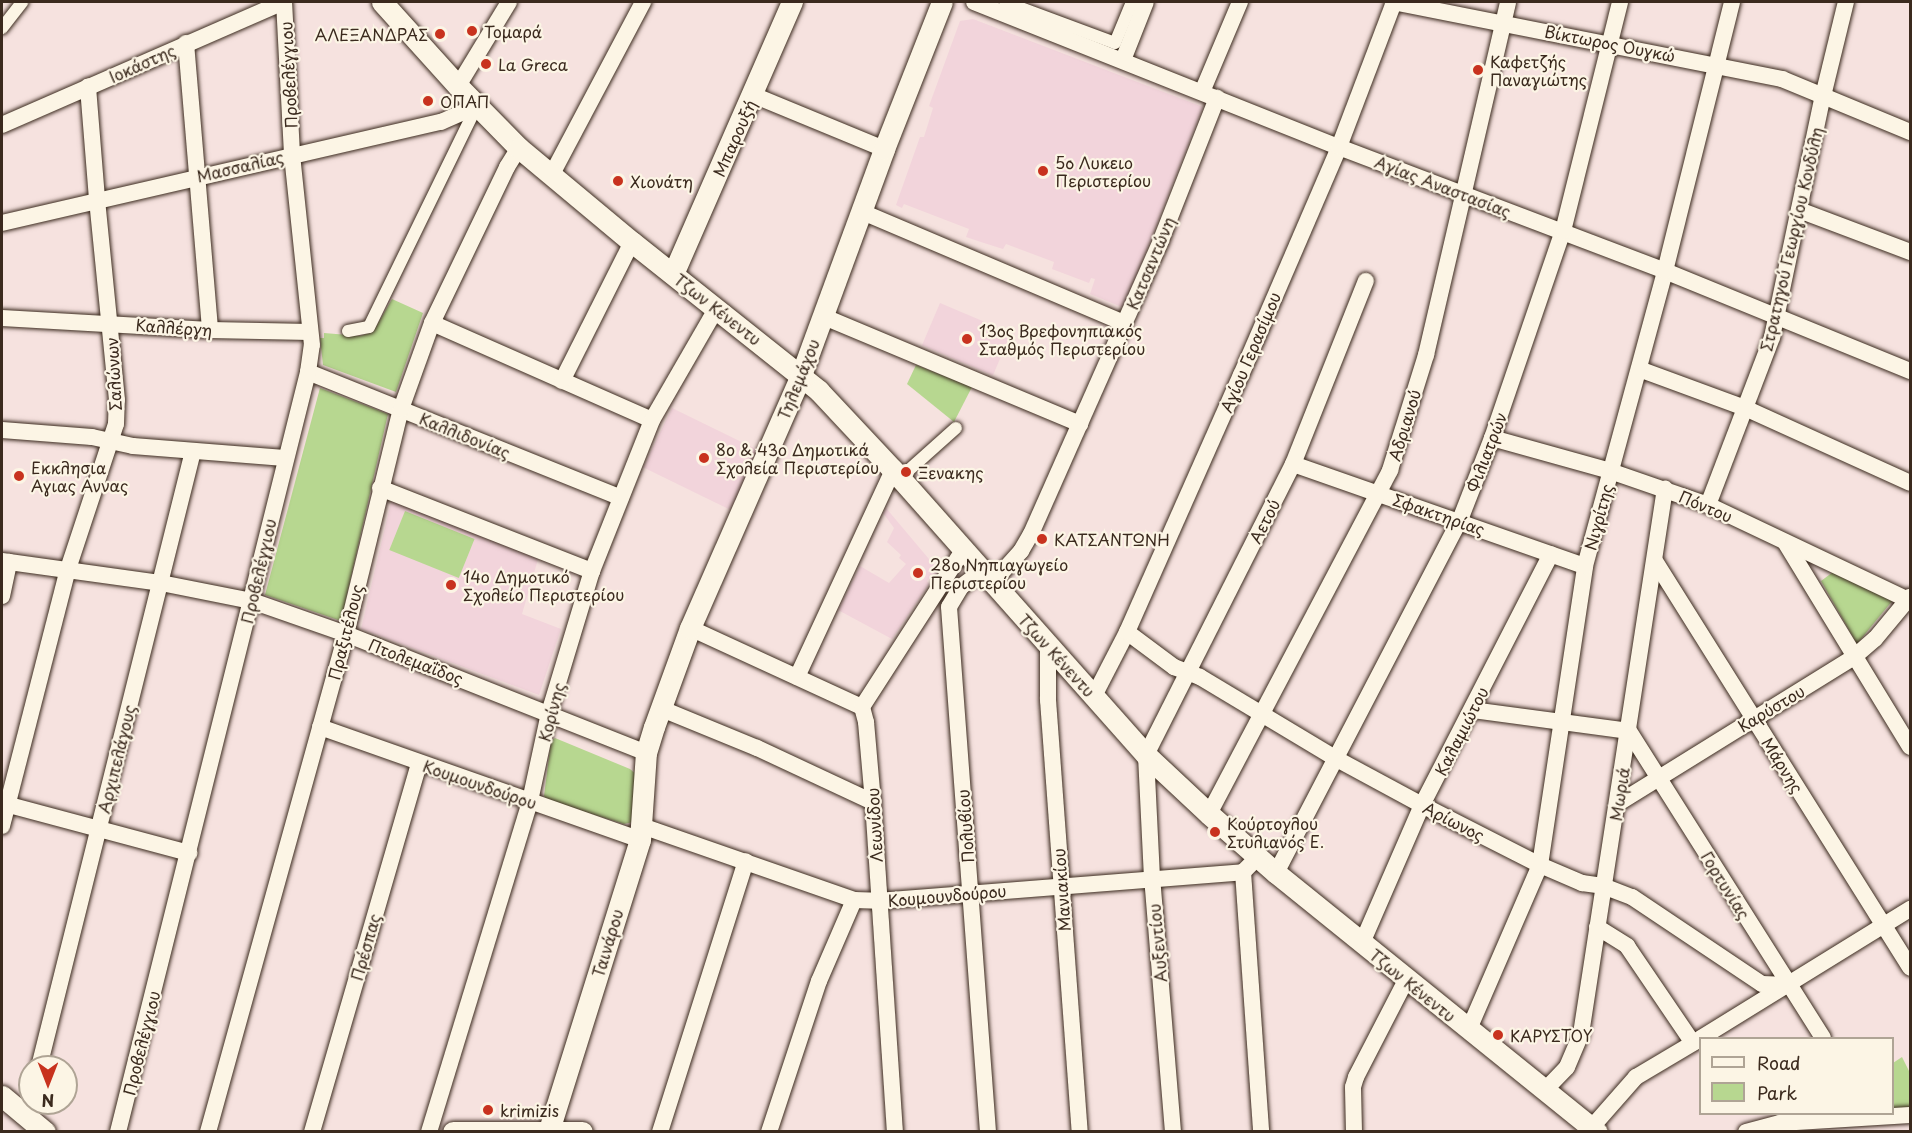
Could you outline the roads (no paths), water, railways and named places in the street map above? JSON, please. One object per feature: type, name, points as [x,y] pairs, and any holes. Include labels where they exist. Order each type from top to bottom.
[{"type":"street","points":[[2,28],[22,2]]},
{"type":"street","name":"Ιοκάστης","points":[[2,125],[283,2]]},
{"type":"street","name":"Προβελέγγιου","points":[[118,1131],[252,601],[285,458],[308,372],[312,345],[292,154],[283,2]]},
{"type":"street","points":[[458,86],[509,2]]},
{"type":"street","points":[[551,176],[643,2]]},
{"type":"street","name":"Μπαρουξή","points":[[673,274],[792,2]]},
{"type":"street","name":"Τηλεμάχου","points":[[646,753],[690,628],[801,375],[860,211],[942,2]]},
{"type":"street","name":"Αγίας Αναστασίας","points":[[974,2],[1339,147],[1665,271],[1911,371]]},
{"type":"street","points":[[1005,2],[1115,43],[1132,2]]},
{"type":"street","points":[[1123,60],[1146,2]]},
{"type":"street","name":"Κατσαντώνη","points":[[988,576],[1021,551],[1031,534],[1161,240],[1240,2]]},
{"type":"street","name":"Βίκτωρος Ουγκώ","points":[[1394,2],[1610,42],[1782,79],[1910,129]]},
{"type":"street","name":"Αγίου Γερασίμου","points":[[1094,696],[1127,632],[1241,375],[1339,147],[1394,2]]},
{"type":"street","name":"Αδριανού","points":[[1209,814],[1380,494],[1390,470],[1426,355],[1461,193],[1508,2]]},
{"type":"street","name":"Φιλιατρών","points":[[1276,873],[1460,520],[1492,438],[1563,231],[1620,2]]},
{"type":"street","name":"Νιγρίτης","points":[[1469,1029],[1540,865],[1585,566],[1665,271],[1732,2]]},
{"type":"street","name":"Στρατηγού Γεωργίου Κονδύλη","points":[[1708,505],[1772,337],[1823,96],[1846,2]]},
{"type":"street","name":"Τζων Κένεντυ","points":[[387,4],[458,86],[519,148],[632,242],[801,375],[897,474],[1048,647],[1146,754],[1209,814],[1250,865],[1276,873],[1406,980],[1546,1089],[1593,1130]]},
{"type":"street","points":[[186,43],[210,330]]},
{"type":"street","name":"Σαλώνων","points":[[2,826],[4,804],[68,569],[116,424],[117,400],[88,86]]},
{"type":"street","points":[[753,95],[884,149]]},
{"type":"street","points":[[348,331],[360,331],[369,327],[477,106]]},
{"type":"street","name":"Μασσαλίας","points":[[2,223],[292,154],[441,122],[477,106]]},
{"type":"street","name":"Πραξιτέλους","points":[[208,1131],[346,634],[401,409],[432,323],[507,167],[519,148]]},
{"type":"street","points":[[1799,210],[1911,252]]},
{"type":"street","points":[[860,211],[1124,323]]},
{"type":"street","points":[[562,381],[632,242]]},
{"type":"street","name":"Αετού","points":[[1146,754],[1293,464],[1366,281]]},
{"type":"street","name":"Κορίνης","points":[[429,1131],[530,801],[549,713],[592,571],[652,420],[716,309]]},
{"type":"street","points":[[822,316],[1080,424]]},
{"type":"street","name":"Καλλέργη","points":[[2,318],[210,330],[310,332]]},
{"type":"street","points":[[432,323],[652,420]]},
{"type":"street","points":[[1639,369],[1745,408],[1911,483]]},
{"type":"street","name":"Καλλιδονίας","points":[[308,372],[621,498]]},
{"type":"street","points":[[797,677],[897,474],[956,428]]},
{"type":"street","points":[[2,430],[92,437],[111,442],[193,451],[285,458]]},
{"type":"street","name":"Πόντου","points":[[1492,438],[1665,488],[1708,505],[1910,599]]},
{"type":"street","name":"Αρχιπελάγους","points":[[42,1055],[193,451]]},
{"type":"street","name":"Σφακτηρίας","points":[[1293,464],[1460,520],[1585,566]]},
{"type":"street","points":[[380,488],[592,571]]},
{"type":"street","name":"Μωριά","points":[[1546,1089],[1567,1067],[1581,1034],[1665,488]]},
{"type":"street","points":[[1785,542],[1911,747]]},
{"type":"street","points":[[690,628],[862,707],[964,549]]},
{"type":"street","name":"Καλαμιώτου","points":[[1362,943],[1422,805],[1551,554]]},
{"type":"street","points":[[2,596],[5,561]]},
{"type":"street","name":"Πτολεμαΐδος","points":[[5,561],[160,583],[252,601],[346,634],[646,753]]},
{"type":"street","name":"Μάρνης","points":[[1655,561],[1911,968]]},
{"type":"street","name":"Πολυβίου","points":[[988,576],[960,587],[950,607],[988,1131]]},
{"type":"street","name":"Καρύστου","points":[[1617,804],[1854,657],[1875,639],[1910,599]]},
{"type":"street","name":"Αρίωνος","points":[[1127,632],[1174,667],[1200,677],[1335,758],[1422,805],[1540,865],[1582,883],[1603,886],[1632,897],[1762,984],[1789,985]]},
{"type":"street","name":"Μανιακίου","points":[[1048,647],[1048,700],[1080,1131]]},
{"type":"street","name":"Λεωνίδου","points":[[862,707],[866,722],[873,802],[895,1131]]},
{"type":"street","points":[[662,709],[757,748],[873,802]]},
{"type":"street","points":[[1472,710],[1629,731]]},
{"type":"street","name":"Κουμουνδούρου","points":[[320,727],[419,764],[530,801],[746,861],[854,900],[878,901],[1152,878],[1250,865]]},
{"type":"street","name":"Γορτυνίας","points":[[1629,731],[1822,1037]]},
{"type":"street","name":"Ταινάρου","points":[[554,1130],[641,833],[646,753]]},
{"type":"street","name":"Αυξεντίου","points":[[1146,754],[1152,878],[1173,1131]]},
{"type":"street","name":"Πρέσπας","points":[[312,1131],[419,764]]},
{"type":"street","points":[[4,804],[189,853]]},
{"type":"street","points":[[660,1131],[746,861]]},
{"type":"street","points":[[1250,865],[1261,1131]]},
{"type":"street","points":[[769,1131],[819,981],[854,900]]},
{"type":"street","points":[[1703,1037],[1911,909]]},
{"type":"street","points":[[1593,1130],[1636,1077],[1698,1040],[1627,946],[1597,927]]},
{"type":"street","points":[[1354,1131],[1353,1087],[1356,1077],[1406,980]]},
{"type":"street","points":[[2,1096],[18,1103]]},
{"type":"street","points":[[33,1115],[45,1131]]},
{"type":"street","points":[[1746,1131],[1780,1123],[1911,1115]]},
{"type":"street","points":[[454,1131],[582,1131]]},
{"type":"place","name":"Τομαρά","points":[[472,31]]},
{"type":"place","name":"ΑΛΕΞΑΝΔΡΑΣ","points":[[440,34]]},
{"type":"place","name":"La Greca","points":[[486,64]]},
{"type":"place","name":"Καφετζής Παναγιώτης","points":[[1478,70]]},
{"type":"place","name":"ΟΠΑΠ","points":[[428,101]]},
{"type":"place","name":"5ο Λυκειο Περιστερίου","points":[[1043,171]]},
{"type":"place","name":"Χιονάτη","points":[[618,181]]},
{"type":"place","name":"13ος Βρεφονηπιακός Σταθμός Περιστερίου","points":[[967,339]]},
{"type":"place","name":"8ο & 43ο Δημοτικά Σχολεία Περιστερίου","points":[[704,458]]},
{"type":"place","name":"Ξενακης","points":[[906,472]]},
{"type":"place","name":"Εκκλησια Αγιας Αννας","points":[[19,476]]},
{"type":"place","name":"ΚΑΤΣΑΝΤΏΝΗ","points":[[1042,539]]},
{"type":"place","name":"28ο Νηπιαγωγείο Περιστερίου","points":[[918,573]]},
{"type":"place","name":"14ο Δημοτικό Σχολείο Περιστερίου","points":[[451,585]]},
{"type":"place","name":"Κούρτογλου Στυλιανός Ε.","points":[[1215,832]]},
{"type":"place","name":"ΚΑΡΥΣΤΟΥ","points":[[1498,1035]]},
{"type":"place","name":"krimizis","points":[[488,1110]]}]
